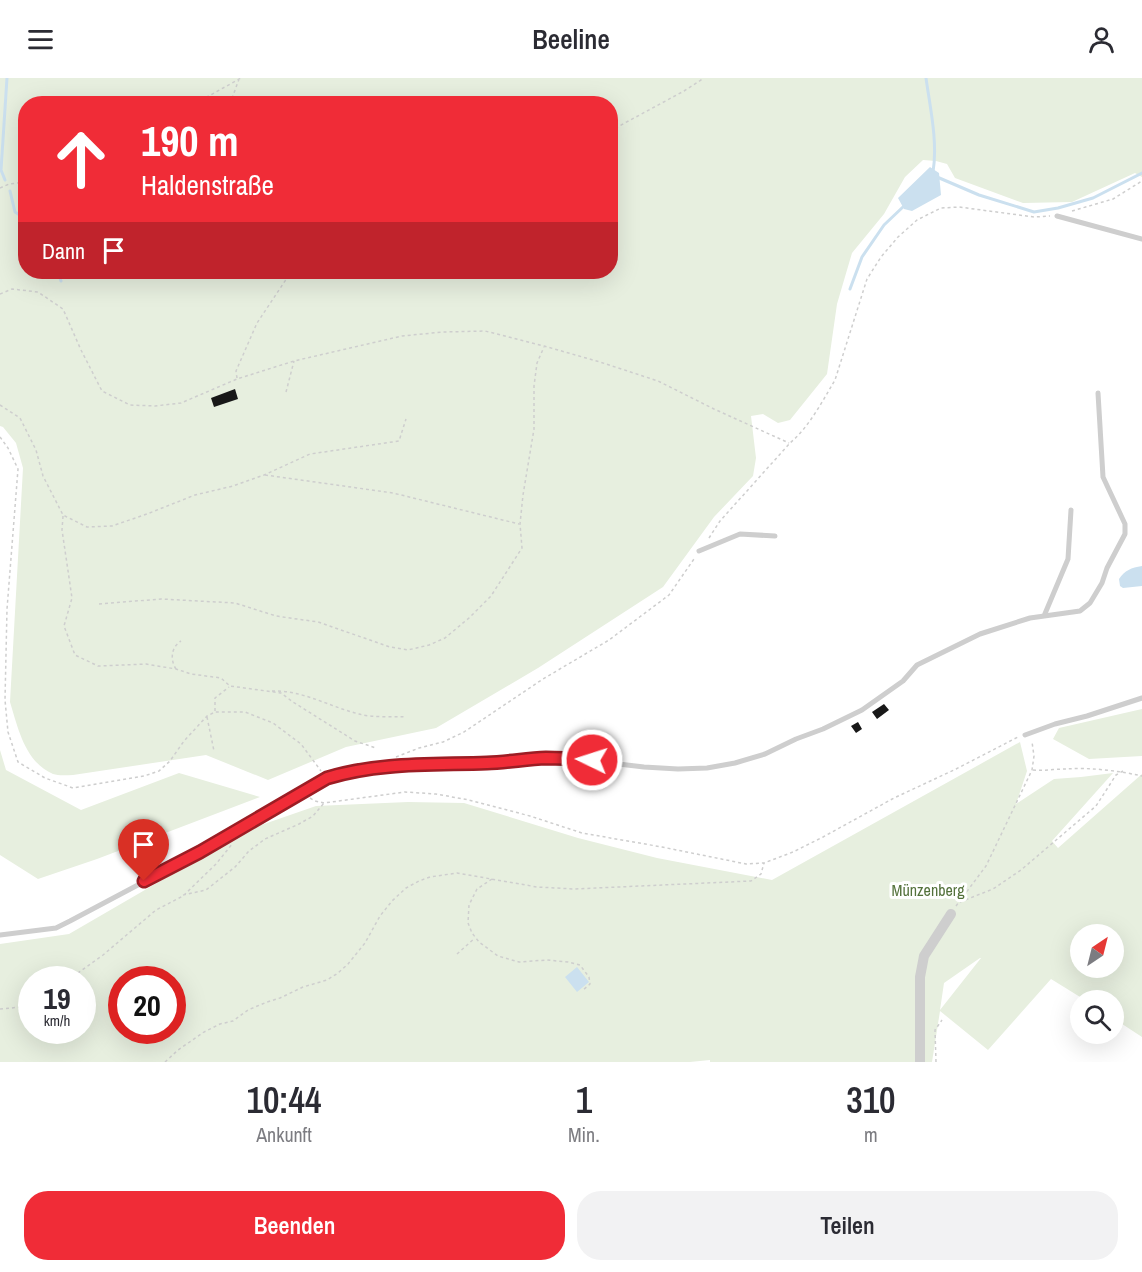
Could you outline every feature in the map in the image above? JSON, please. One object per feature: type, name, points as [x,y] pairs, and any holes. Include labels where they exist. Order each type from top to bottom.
[{"type":"street","points":[[920,1062],[920,977],[924,956],[951,914]]},
{"type":"lane","points":[[1057,216],[1142,239]]},
{"type":"lane","points":[[0,935],[56,928],[200,852],[327,778],[370,768],[546,758],[678,769],[707,768],[735,763],[765,754],[862,710],[903,681],[917,666],[980,634],[1030,618],[1080,611],[1090,603],[1102,584],[1107,568],[1125,534],[1125,524],[1102,477],[1098,393]]},
{"type":"lane","points":[[1044,616],[1068,560],[1071,510]]},
{"type":"lane","points":[[699,551],[740,534],[775,536]]},
{"type":"lane","points":[[1025,735],[1142,698]]},
{"type":"path","points":[[209,96],[240,78]]},
{"type":"path","points":[[233,96],[240,78]]},
{"type":"path","points":[[618,127],[684,92],[704,78]]},
{"type":"path","points":[[394,758],[464,732],[543,678],[609,640],[669,595],[720,521],[801,433],[835,380],[867,279],[880,257],[918,220],[941,208],[959,207],[1034,217],[1057,216],[1113,199],[1142,181]]},
{"type":"path","points":[[0,188],[18,183]]},
{"type":"path","points":[[237,379],[236,371],[256,323],[286,279]]},
{"type":"path","points":[[0,294],[12,289],[38,292],[63,309],[102,391],[130,405],[155,406],[181,403],[237,379],[294,360],[402,336],[485,331],[600,362],[658,381],[790,443]]},
{"type":"path","points":[[99,604],[161,599],[235,603],[276,616],[318,622],[390,647],[408,650],[445,638],[491,596],[522,548],[520,524],[534,429],[534,386],[537,363],[544,346]]},
{"type":"path","points":[[286,392],[294,360]]},
{"type":"path","points":[[0,405],[20,418],[36,450],[43,476],[63,515],[62,530],[72,598],[64,626],[75,655],[98,666],[146,664],[221,678],[230,686],[281,693],[355,741],[376,748]]},
{"type":"path","points":[[63,515],[87,527],[112,526],[195,495],[233,486],[264,475],[310,454],[399,441],[406,419]]},
{"type":"path","points":[[0,437],[18,469],[7,609],[5,700],[8,732],[18,762],[45,778],[73,788],[144,776],[159,771],[170,761],[184,741],[207,716],[215,712],[245,712],[273,723],[302,744],[327,778]]},
{"type":"path","points":[[264,475],[393,494],[520,524]]},
{"type":"path","points":[[176,669],[172,663],[172,653],[181,641]]},
{"type":"path","points":[[215,712],[215,698],[230,686]]},
{"type":"path","points":[[266,691],[284,690],[360,715],[406,717]]},
{"type":"path","points":[[207,716],[214,751]]},
{"type":"path","points":[[306,790],[309,797],[315,801],[324,802],[405,792],[436,794],[530,816],[582,833],[746,864],[764,862],[793,852],[894,798],[1025,735],[1032,741],[1034,756],[1032,770],[986,866],[951,914]]},
{"type":"path","points":[[1032,770],[1049,771],[1067,768],[1123,771],[1142,776]]},
{"type":"path","points":[[959,902],[993,889],[1021,870],[1095,806],[1116,775],[1123,771]]},
{"type":"path","points":[[88,966],[156,910],[183,896],[206,890],[235,867],[265,838],[313,816],[324,802]]},
{"type":"path","points":[[183,896],[216,864],[235,840]]},
{"type":"path","points":[[165,1062],[204,1032],[220,1024],[233,1021],[248,1010],[338,974],[365,943],[380,916],[392,901],[418,881],[458,873],[537,887],[574,889],[751,881],[760,874],[764,862]]},
{"type":"path","points":[[493,879],[477,889],[469,905],[468,923],[475,937],[498,956],[519,962],[547,960],[580,965],[589,977],[590,984],[582,991]]},
{"type":"path","points":[[457,954],[475,937]]},
{"type":"path","points":[[0,1009],[18,1007]]},
{"type":"path","points":[[936,1062],[935,1030],[942,1020]]},
{"type":"green space","points":[[0,78],[1142,78],[1142,177],[1135,173],[1072,202],[1023,203],[955,178],[947,164],[936,161],[923,160],[905,177],[884,214],[852,253],[837,304],[827,374],[790,420],[778,423],[763,414],[751,416],[756,458],[753,476],[714,517],[663,587],[538,668],[436,728],[346,747],[268,780],[206,755],[60,775],[43,769],[29,753],[10,702],[23,468],[16,443],[0,426]]},
{"type":"green space","points":[[1142,709],[1142,756],[1089,759],[1053,739],[1059,728]]},
{"type":"green space","name":"Münzenberg","points":[[1020,742],[1027,771],[1016,804],[1054,779],[1113,773],[1052,841],[1058,848],[1142,774],[1142,1037],[1124,1025],[1124,990],[1070,991],[1051,979],[988,1050],[940,1011],[932,1062],[710,1062],[710,1060],[690,1062],[0,1062],[0,944],[69,934],[250,829],[316,806],[408,802],[464,803],[578,838],[657,858],[772,880]],"holes":[[[981,958],[940,1010],[944,983]]]},
{"type":"green space","points":[[0,750],[6,770],[81,810],[179,773],[260,797],[38,879],[0,855]]},
{"type":"water","points":[[930,167],[939,173],[941,195],[912,211],[904,209],[898,198]]},
{"type":"water","points":[[1142,566],[1142,586],[1123,588],[1120,586],[1119,579],[1124,573]]},
{"type":"water","points":[[577,967],[589,982],[577,992],[565,977]]},
{"type":"building","points":[[235,389],[238,399],[214,407],[211,398]]},
{"type":"building","points":[[884,704],[889,710],[877,719],[872,712]]},
{"type":"building","points":[[858,722],[862,729],[856,733],[851,726]]},
{"type":"waterway","points":[[5,180],[1,170],[7,78]]},
{"type":"waterway","points":[[926,78],[934,137],[933,172]]},
{"type":"waterway","points":[[937,177],[979,195],[1034,212],[1093,198],[1142,173]]},
{"type":"waterway","points":[[10,191],[15,212],[18,214]]},
{"type":"waterway","points":[[850,289],[862,257],[884,225],[904,206]]},
{"type":"route","points":[[144,881],[200,852],[327,778],[344,773],[409,765],[503,762],[546,758],[592,760]]}]
